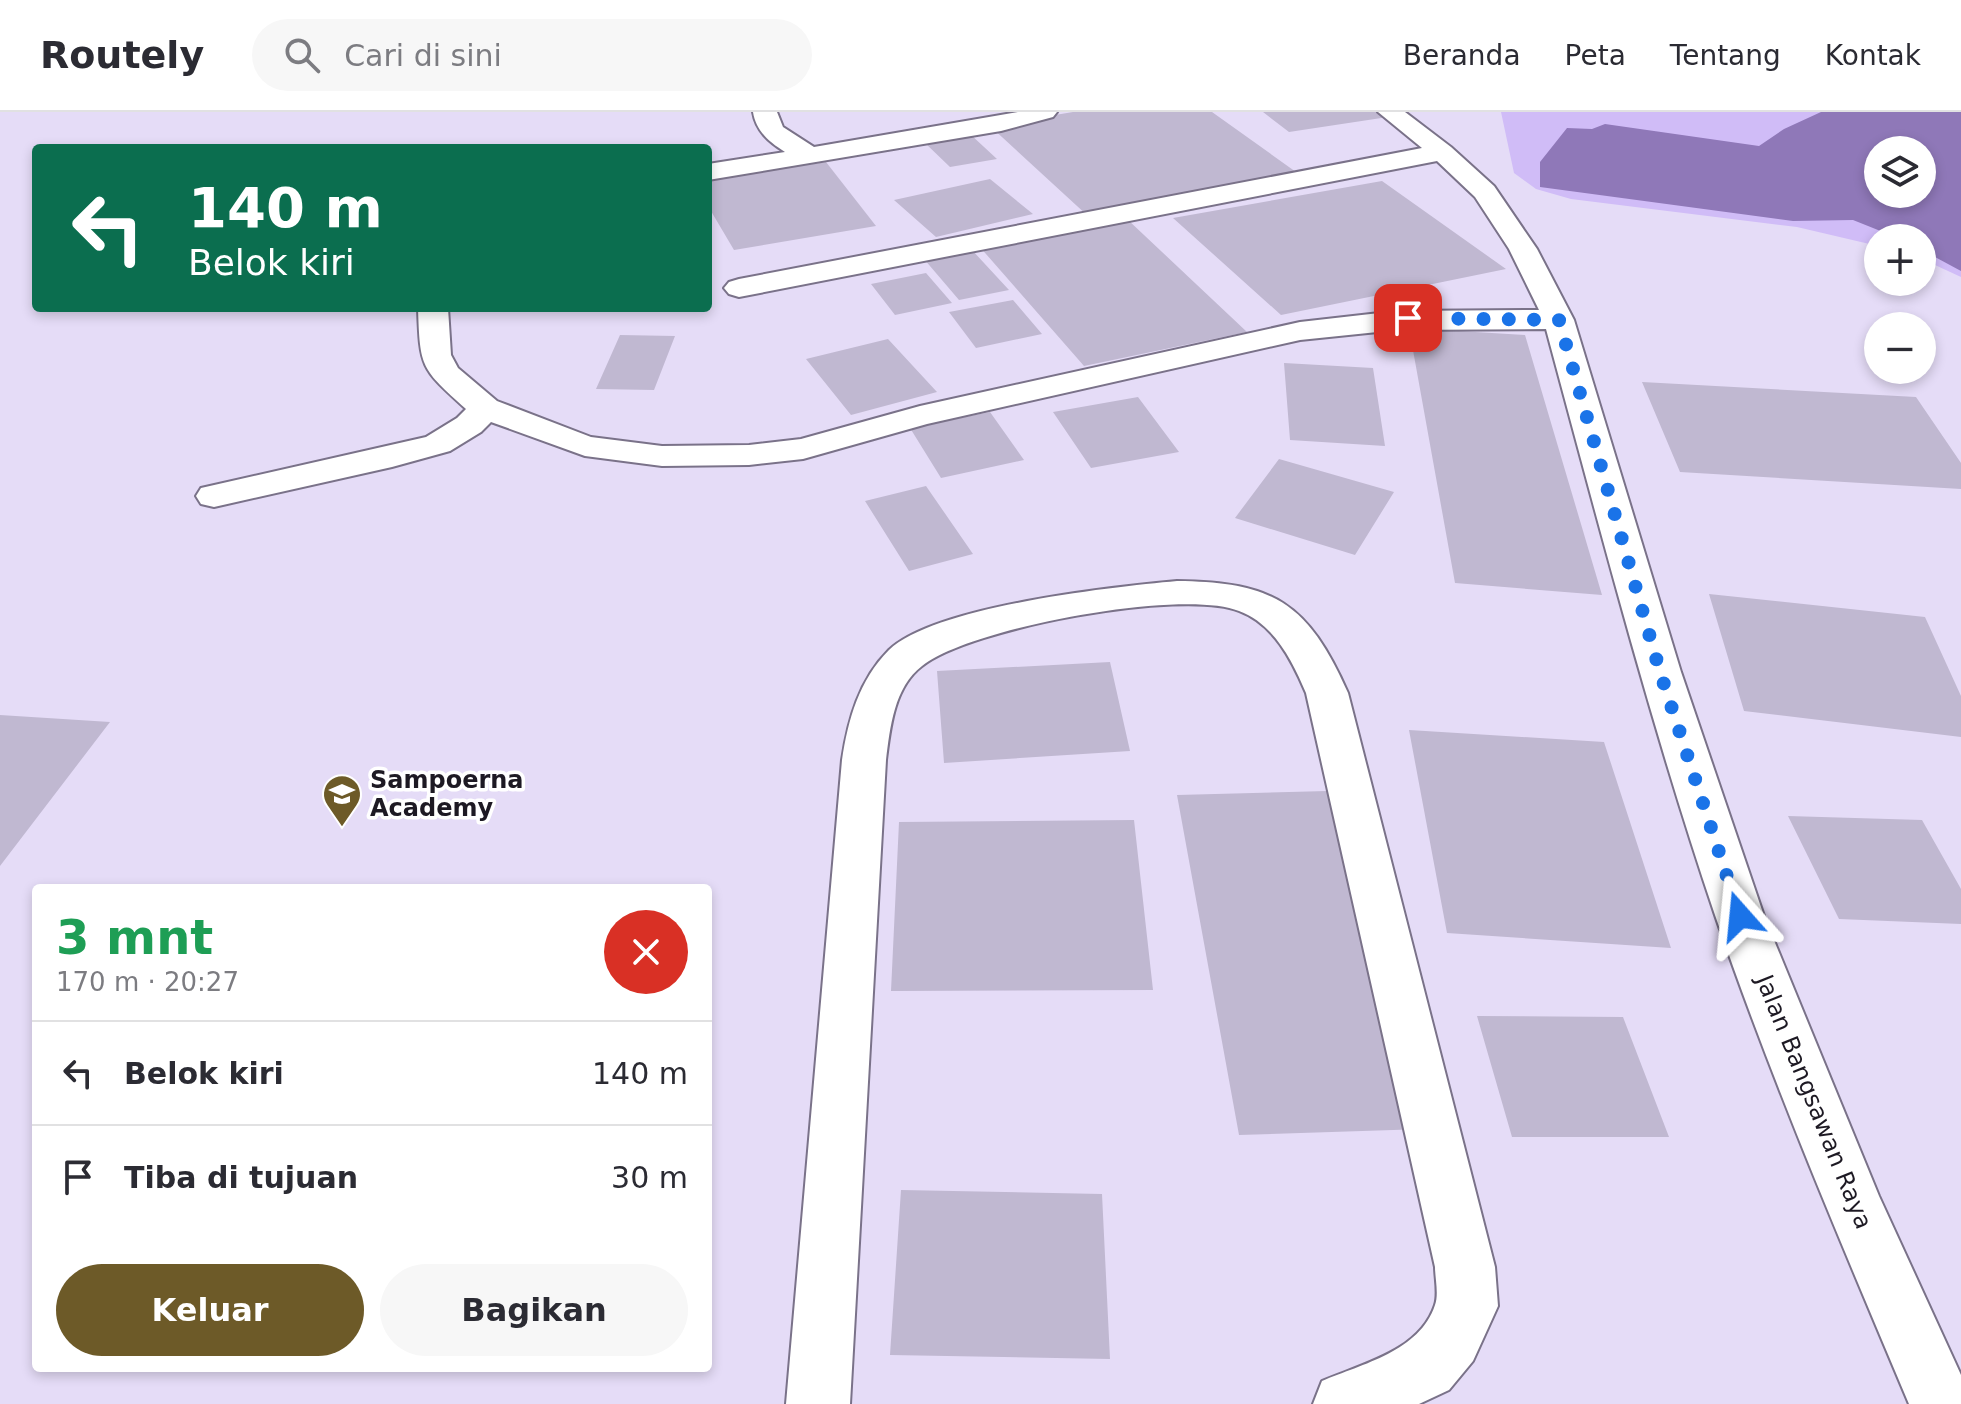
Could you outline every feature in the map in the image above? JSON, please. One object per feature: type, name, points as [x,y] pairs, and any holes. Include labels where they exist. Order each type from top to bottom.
[{"type":"street","points":[[765,112],[765,118],[774,132],[788,144],[808,154]]},
{"type":"street","points":[[712,171],[1045,112]]},
{"type":"street","name":"Jalan Bangsawan Raya","points":[[1390,112],[1442,152],[1485,192],[1523,249],[1559,320],[1660,672],[1740,916],[1852,1200],[1941,1404]]},
{"type":"street","points":[[739,288],[1442,152]]},
{"type":"street","points":[[433,312],[435,355],[445,373],[485,408],[585,446],[662,456],[749,455],[803,449],[920,416],[1300,331],[1408,318],[1559,320]]},
{"type":"street","points":[[214,496],[438,444],[469,425],[485,408]]},
{"type":"street","points":[[818,1404],[861,828],[863,751],[875,706],[888,678],[906,657],[925,643],[979,623],[1095,602],[1178,594],[1224,594],[1247,599],[1269,611],[1294,633],[1314,662],[1327,693],[1465,1267],[1467,1306],[1451,1339],[1427,1368],[1345,1404]]},
{"type":"shaded area","points":[[1501,112],[1961,112],[1961,277],[1936,265],[1936,224],[1864,224],[1864,243],[1797,227],[1571,199],[1536,189],[1514,173]]},
{"type":"shaded area","points":[[1821,112],[1961,112],[1961,271],[1936,258],[1936,224],[1793,221],[1540,187],[1540,162],[1567,128],[1592,129],[1605,124],[1759,146],[1784,129]]},
{"type":"building","points":[[1073,112],[1212,112],[1303,177],[1089,217],[990,126]]},
{"type":"building","points":[[1263,112],[1381,112],[1388,117],[1289,132]]},
{"type":"building","points":[[970,134],[997,159],[950,167],[924,142]]},
{"type":"building","points":[[826,162],[876,226],[734,250],[712,213],[712,179]]},
{"type":"building","points":[[990,179],[1033,214],[936,237],[894,200]]},
{"type":"building","points":[[1382,181],[1506,269],[1281,315],[1173,218]]},
{"type":"building","points":[[1127,219],[1247,332],[1084,366],[979,246]]},
{"type":"building","points":[[972,250],[1009,290],[959,300],[924,259]]},
{"type":"building","points":[[926,273],[952,303],[895,315],[871,284]]},
{"type":"building","points":[[1013,300],[1042,334],[976,348],[949,312]]},
{"type":"building","points":[[1409,328],[1525,335],[1602,595],[1455,583]]},
{"type":"building","points":[[620,335],[675,336],[654,390],[596,389]]},
{"type":"building","points":[[888,339],[937,392],[851,415],[806,359]]},
{"type":"building","points":[[1284,363],[1373,368],[1385,446],[1290,440]]},
{"type":"building","points":[[1642,382],[1916,397],[1961,463],[1961,489],[1680,472]]},
{"type":"building","points":[[1138,397],[1179,452],[1091,468],[1053,412]]},
{"type":"building","points":[[990,412],[1024,460],[941,478],[910,428]]},
{"type":"building","points":[[1279,459],[1394,492],[1355,555],[1235,518]]},
{"type":"building","points":[[926,486],[973,554],[909,571],[865,501]]},
{"type":"building","points":[[1709,594],[1925,617],[1961,696],[1961,737],[1744,711]]},
{"type":"building","points":[[1110,662],[1130,751],[944,763],[937,671]]},
{"type":"building","points":[[0,715],[110,722],[0,866]]},
{"type":"building","points":[[1409,730],[1604,742],[1671,948],[1447,933]]},
{"type":"building","points":[[1327,791],[1424,1129],[1239,1135],[1177,795]]},
{"type":"building","points":[[1788,816],[1922,820],[1961,889],[1961,924],[1839,919]]},
{"type":"building","points":[[1134,820],[1153,990],[891,991],[899,822]]},
{"type":"building","points":[[1477,1016],[1623,1017],[1669,1137],[1512,1137]]},
{"type":"building","points":[[901,1190],[1102,1194],[1110,1359],[890,1355]]},
{"type":"place","name":"Sampoerna Academy","points":[[342,828]]},
{"type":"route","points":[[1408,318],[1559,320],[1660,672],[1740,916]]}]
